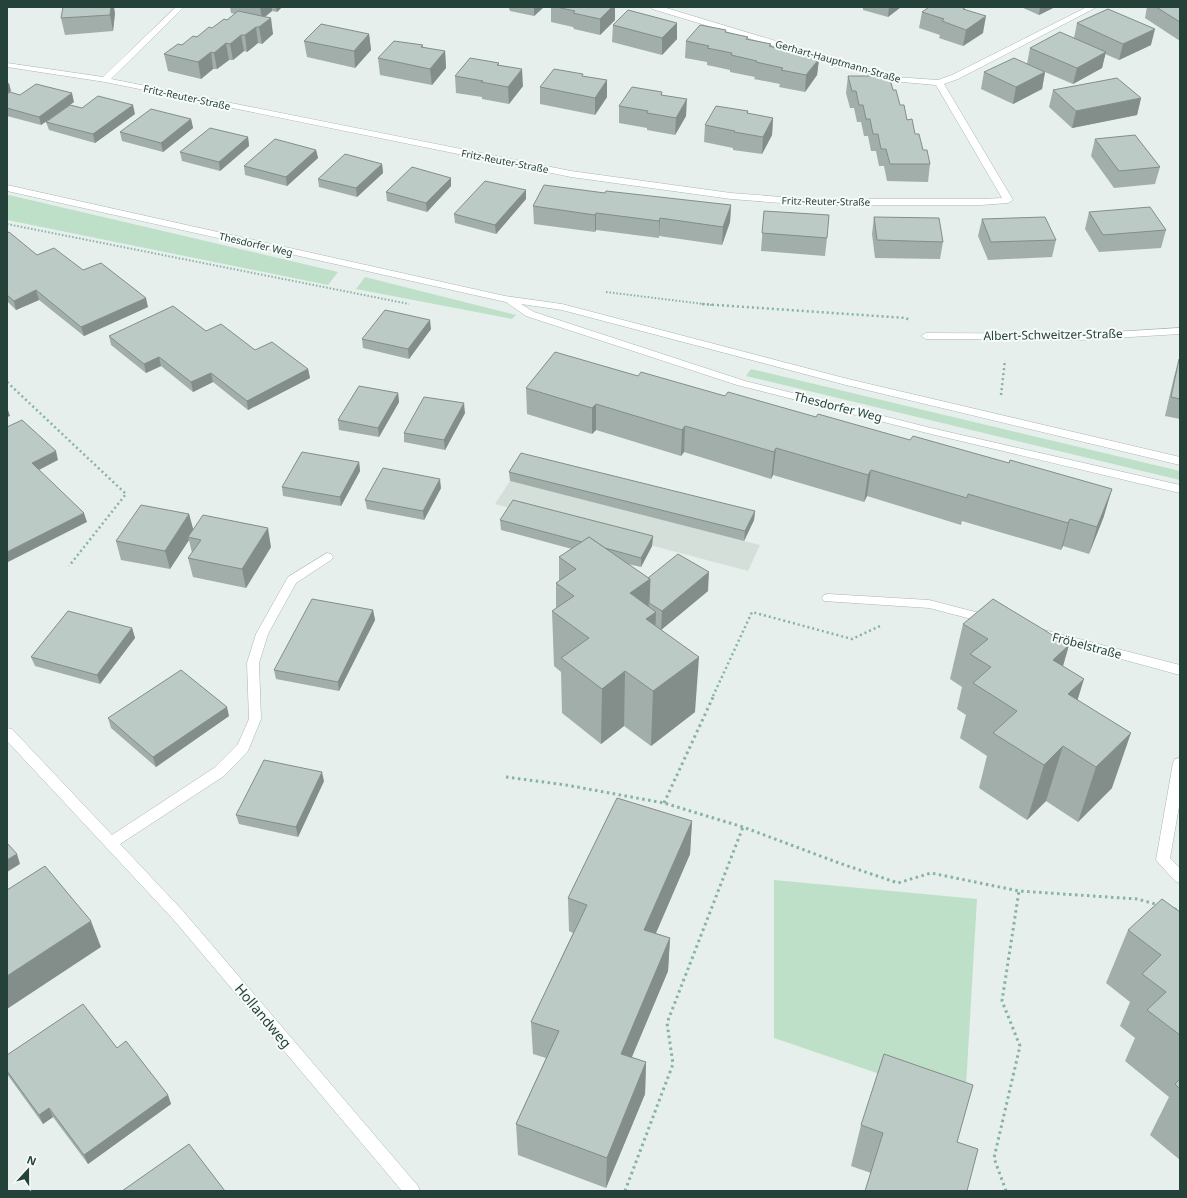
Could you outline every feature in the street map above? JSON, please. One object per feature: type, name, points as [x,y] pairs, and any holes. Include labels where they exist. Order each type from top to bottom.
[{"type":"street","points":[[105,80],[180,7]]},
{"type":"street","name":"Gerhart-Hauptmann-Straße","points":[[655,7],[894,79],[939,83]]},
{"type":"street","points":[[939,83],[955,78],[1094,7]]},
{"type":"street","name":"Fritz-Reuter-Straße","points":[[7,65],[105,80],[571,174],[731,196],[807,202],[981,202],[1008,200],[939,83]]},
{"type":"street","name":"Thesdorfer Weg","points":[[7,188],[505,299],[562,307],[846,382],[1180,461]]},
{"type":"street","name":"Thesdorfer Weg","points":[[505,299],[530,314],[741,383],[931,431],[1180,489]]},
{"type":"street","name":"Albert-Schweitzer-Straße","points":[[926,336],[1080,337],[1180,331]]},
{"type":"street","points":[[111,843],[219,772],[243,747],[255,719],[253,663],[262,634],[292,580],[327,556]]},
{"type":"street","points":[[828,598],[930,604],[998,622]]},
{"type":"street","name":"Fröbelstraße","points":[[1036,632],[1180,670]]},
{"type":"street","name":"Hollandweg","points":[[7,733],[178,915],[412,1191]]},
{"type":"street","points":[[1180,763],[1163,860],[1180,877]]},
{"type":"path","points":[[7,224],[416,305]]},
{"type":"path","points":[[600,291],[709,305],[906,318],[926,336]]},
{"type":"path","points":[[1001,396],[1007,336]]},
{"type":"path","points":[[7,382],[126,494],[68,566]]},
{"type":"path","points":[[664,803],[752,612],[852,639],[887,623]]},
{"type":"path","points":[[506,778],[566,785],[664,803],[743,827],[839,863],[898,883],[931,873],[1019,891],[1137,899],[1166,906]]},
{"type":"path","points":[[625,1191],[673,1064],[667,1023],[743,827]]},
{"type":"path","points":[[1006,1191],[994,1158],[1020,1046],[1002,1001],[1019,891]]},
{"type":"path","points":[[1173,908],[1180,910]]},
{"type":"shaded area","points":[[510,481],[760,545],[748,571],[495,504]]},
{"type":"green space","points":[[9,195],[338,272],[328,285],[7,220],[7,197]]},
{"type":"green space","points":[[365,277],[516,315],[512,319],[356,289]]},
{"type":"green space","points":[[751,369],[1180,471],[1180,480],[746,376]]},
{"type":"green space","points":[[774,880],[977,899],[965,1103],[774,1038]]},
{"type":"building","points":[[63,7],[111,7],[110,15],[61,18]]},
{"type":"building","points":[[556,7],[612,7],[600,19],[573,13],[575,11]]},
{"type":"building","points":[[929,7],[966,7],[963,9],[986,16],[966,30],[942,21],[944,19],[922,12]]},
{"type":"building","points":[[1156,7],[1180,7],[1180,22]]},
{"type":"building","points":[[1108,9],[1155,29],[1123,44],[1077,23]]},
{"type":"building","points":[[628,10],[677,23],[662,38],[613,25]]},
{"type":"building","points":[[238,11],[271,18],[245,35],[241,35],[230,44],[226,43],[214,53],[211,52],[198,62],[164,54],[178,44],[182,45],[193,36],[197,37],[209,27],[212,28],[224,19],[227,20]]},
{"type":"building","points":[[321,24],[369,34],[354,51],[304,41]]},
{"type":"building","points":[[700,25],[726,30],[725,32],[748,37],[746,39],[771,44],[769,46],[819,59],[806,75],[781,70],[783,68],[756,62],[757,61],[731,55],[732,53],[707,48],[709,46],[686,41]]},
{"type":"building","points":[[1060,32],[1106,52],[1077,68],[1030,48]]},
{"type":"building","points":[[394,41],[423,45],[421,47],[445,51],[430,69],[378,58]]},
{"type":"building","points":[[470,58],[499,63],[497,65],[522,69],[508,87],[455,76]]},
{"type":"building","points":[[1014,58],[1045,72],[1016,87],[984,72]]},
{"type":"building","points":[[554,69],[607,80],[595,98],[540,87]]},
{"type":"building","points":[[848,76],[889,76],[893,90],[896,90],[900,105],[904,105],[907,120],[912,119],[915,134],[919,134],[923,150],[927,150],[930,164],[890,164],[886,149],[881,149],[878,134],[873,134],[870,119],[866,119],[863,105],[859,105],[856,91],[852,91]]},
{"type":"building","points":[[1117,78],[1141,98],[1076,111],[1053,90]]},
{"type":"building","points":[[36,84],[72,93],[39,117],[7,108],[7,94],[10,92],[20,95]]},
{"type":"building","points":[[632,87],[662,92],[661,95],[687,99],[676,118],[619,106]]},
{"type":"building","points":[[98,96],[133,105],[93,134],[46,122],[70,105],[82,108]]},
{"type":"building","points":[[716,106],[748,111],[747,113],[773,118],[763,137],[705,125]]},
{"type":"building","points":[[151,109],[191,119],[161,143],[120,132]]},
{"type":"building","points":[[210,128],[248,137],[219,162],[180,152]]},
{"type":"building","points":[[1135,135],[1160,167],[1119,171],[1095,139]]},
{"type":"building","points":[[275,139],[316,150],[286,177],[244,166]]},
{"type":"building","points":[[345,154],[382,164],[356,188],[318,179]]},
{"type":"building","points":[[412,167],[451,178],[426,203],[386,192]]},
{"type":"building","points":[[485,181],[526,190],[495,225],[454,214]]},
{"type":"building","points":[[544,185],[605,193],[606,191],[731,205],[723,227],[660,218],[659,221],[596,213],[595,215],[533,206]]},
{"type":"building","points":[[1150,207],[1166,230],[1103,235],[1089,212]]},
{"type":"building","points":[[764,211],[829,215],[827,238],[762,233]]},
{"type":"building","points":[[874,217],[939,218],[943,242],[877,240]]},
{"type":"building","points":[[1045,217],[1056,240],[991,242],[982,219]]},
{"type":"building","points":[[9,232],[37,255],[54,248],[83,270],[101,263],[146,298],[81,327],[36,290],[14,301],[7,295],[7,233]]},
{"type":"building","points":[[173,306],[206,331],[221,324],[255,350],[272,342],[308,369],[247,401],[211,373],[191,382],[159,357],[144,364],[109,336]]},
{"type":"building","points":[[385,310],[430,320],[408,349],[362,339]]},
{"type":"building","points":[[555,352],[638,376],[641,372],[725,396],[728,392],[816,417],[818,414],[910,440],[913,436],[1009,463],[1010,460],[1112,489],[1097,527],[1070,519],[1068,523],[968,494],[967,498],[871,470],[868,475],[776,448],[774,452],[685,426],[682,430],[596,404],[592,408],[526,388]]},
{"type":"building","points":[[1180,359],[1180,399],[1171,397]]},
{"type":"building","points":[[359,386],[398,393],[378,428],[338,420]]},
{"type":"building","points":[[424,397],[464,403],[444,440],[404,433]]},
{"type":"building","points":[[22,420],[56,451],[32,463],[84,513],[7,552],[7,427]]},
{"type":"building","points":[[302,452],[359,462],[340,497],[282,487]]},
{"type":"building","points":[[521,453],[755,511],[745,531],[509,472]]},
{"type":"building","points":[[383,468],[440,479],[423,511],[365,500]]},
{"type":"building","points":[[513,500],[653,536],[641,558],[605,548],[589,537],[582,542],[500,520]]},
{"type":"building","points":[[141,505],[189,514],[165,551],[116,541]]},
{"type":"building","points":[[203,515],[268,528],[242,569],[188,558],[201,540],[188,537]]},
{"type":"building","points":[[589,537],[650,579],[630,593],[656,612],[646,619],[699,657],[653,691],[625,671],[602,689],[561,658],[589,638],[552,611],[574,596],[556,583],[576,569],[559,557]]},
{"type":"building","points":[[678,554],[709,572],[662,611],[649,603],[650,579],[648,578]]},
{"type":"building","points":[[312,599],[373,610],[338,682],[274,670]]},
{"type":"building","points":[[993,599],[1069,645],[1053,660],[1084,679],[1068,694],[1131,733],[1096,767],[1063,746],[1044,765],[993,733],[1017,711],[973,683],[991,667],[970,654],[988,639],[963,624]]},
{"type":"building","points":[[68,611],[132,628],[97,675],[31,657]]},
{"type":"building","points":[[181,670],[227,707],[153,757],[108,718]]},
{"type":"building","points":[[264,760],[322,772],[296,827],[236,815]]},
{"type":"building","points":[[617,798],[692,821],[644,930],[670,938],[621,1054],[646,1062],[607,1158],[516,1124],[559,1031],[531,1022],[587,905],[568,898]]},
{"type":"building","points":[[7,843],[17,854],[7,860]]},
{"type":"building","points":[[45,866],[91,921],[7,976],[7,890]]},
{"type":"building","points":[[1162,899],[1180,912],[1180,1035],[1147,1010],[1166,992],[1142,974],[1161,955],[1128,930]]},
{"type":"building","points":[[83,1004],[117,1048],[126,1041],[168,1095],[84,1155],[49,1108],[39,1115],[7,1071],[7,1055]]},
{"type":"building","points":[[884,1054],[973,1085],[957,1142],[978,1149],[967,1191],[865,1191],[883,1133],[861,1125]]},
{"type":"building","points":[[1180,1079],[1180,1089],[1175,1084]]},
{"type":"building","points":[[189,1144],[225,1191],[122,1191]]}]
